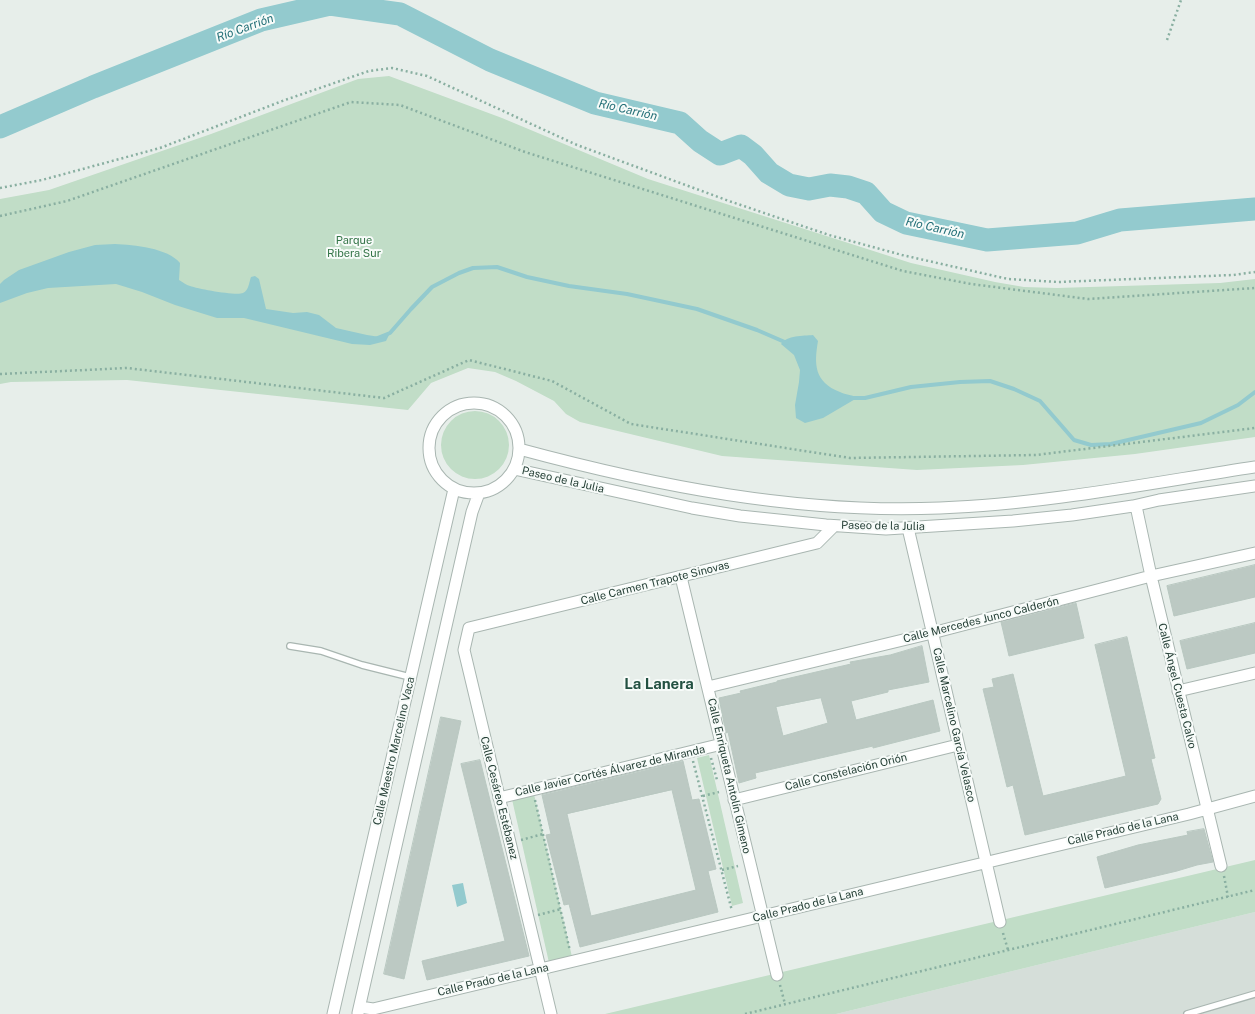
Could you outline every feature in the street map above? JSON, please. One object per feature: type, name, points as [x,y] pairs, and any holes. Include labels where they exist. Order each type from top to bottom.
[{"type":"street","points":[[470,403],[486,404],[505,415],[514,427],[519,449],[517,463],[514,470],[504,482],[489,491],[465,493],[454,489],[447,485],[438,476],[431,464],[429,451],[430,439],[434,427],[442,416],[455,407],[470,403]]},
{"type":"street","name":"Paseo de la Julia","points":[[519,449],[626,476],[724,494],[787,503],[886,509],[941,508],[1089,494],[1255,467]]},
{"type":"street","name":"Paseo de la Julia","points":[[514,470],[692,508],[740,516],[834,526],[886,529],[1013,521],[1136,506],[1160,500],[1255,486]]},
{"type":"street","name":"Calle Maestro Marcelino Vaca","points":[[333,1014],[454,489]]},
{"type":"street","name":"Calle Maestro Marcelino Vaca","points":[[359,1011],[470,520],[479,493]]},
{"type":"street","name":"Calle Ángel Cuesta Calvo","points":[[1136,506],[1178,691],[1221,866]]},
{"type":"street","name":"Calle Carmen Trapote Sinovas","points":[[469,628],[817,544],[834,526]]},
{"type":"street","name":"Calle Marcelino García Velasco","points":[[908,528],[1000,922]]},
{"type":"street","name":"Calle Mercedes Junco Calderón","points":[[708,688],[932,633],[1151,576],[1255,552]]},
{"type":"street","name":"Calle Enriqueta Antolín Gimeno","points":[[681,577],[777,975]]},
{"type":"street","name":"Calle Cesáreo Estébanez","points":[[469,628],[464,650],[541,969]]},
{"type":"street","points":[[1178,691],[1255,673]]},
{"type":"street","name":"Calle Javier Cortés Álvarez de Miranda","points":[[499,798],[722,744]]},
{"type":"street","name":"Calle Constelación Orión","points":[[734,800],[958,745]]},
{"type":"street","name":"Calle Prado de la Lana","points":[[359,1011],[573,962],[1255,796]]},
{"type":"street","points":[[541,969],[551,1014]]},
{"type":"lane","points":[[290,646],[321,651],[362,665],[410,677]]},
{"type":"lane","points":[[1187,1014],[1255,994]]},
{"type":"path","points":[[1167,40],[1181,0]]},
{"type":"path","points":[[0,188],[42,180],[160,148],[285,100],[369,71],[392,68],[427,76],[577,145],[829,235],[902,255],[1008,279],[1058,282],[1233,275],[1255,272]]},
{"type":"path","points":[[0,216],[66,201],[351,102],[400,105],[525,152],[903,271],[971,284],[1088,299],[1255,288]]},
{"type":"path","points":[[0,374],[126,368],[384,398],[469,360],[552,381],[631,424],[850,458],[1036,455],[1255,428]]},
{"type":"path","points":[[691,751],[734,922]]},
{"type":"path","points":[[533,790],[573,962]]},
{"type":"path","points":[[703,796],[720,792]]},
{"type":"path","points":[[521,840],[543,834]]},
{"type":"path","points":[[722,870],[738,866]]},
{"type":"path","points":[[1221,866],[1228,897]]},
{"type":"path","points":[[745,1014],[1255,890]]},
{"type":"path","points":[[538,915],[561,909]]},
{"type":"path","points":[[1000,922],[1008,950]]},
{"type":"path","points":[[777,975],[785,1004]]},
{"type":"shaded area","points":[[1255,912],[1255,1014],[836,1014]]},
{"type":"green space","name":"Parque Ribera Sur","points":[[389,76],[502,118],[648,179],[911,263],[1024,287],[1057,288],[1220,283],[1255,279],[1255,437],[1135,454],[1023,465],[917,470],[722,456],[580,422],[566,414],[554,401],[516,381],[495,372],[468,368],[431,383],[408,410],[127,380],[11,382],[0,384],[0,199],[49,190],[211,134],[358,79]]},
{"type":"green space","points":[[475,411],[488,414],[499,421],[506,432],[509,445],[506,458],[499,469],[488,476],[475,479],[462,476],[451,469],[444,458],[441,445],[444,432],[451,421],[462,414]]},
{"type":"green space","points":[[709,755],[743,903],[732,906],[697,758]]},
{"type":"green space","points":[[533,790],[573,961],[550,967],[511,795]]},
{"type":"green space","points":[[1255,860],[1255,912],[836,1014],[605,1014]]},
{"type":"water","points":[[115,244],[150,248],[175,258],[180,263],[179,280],[189,286],[217,292],[239,294],[245,292],[248,288],[251,277],[255,276],[259,279],[266,309],[293,313],[307,312],[319,315],[336,328],[367,335],[380,337],[390,333],[386,341],[370,345],[352,344],[244,318],[217,318],[116,284],[48,288],[27,293],[0,303],[0,284],[19,270],[69,252],[95,245]]},
{"type":"water","points":[[813,335],[818,341],[816,365],[821,378],[831,388],[857,398],[823,418],[805,423],[796,418],[795,405],[800,370],[794,355],[781,344],[791,337]]},
{"type":"water","points":[[463,883],[467,903],[457,907],[452,885]]},
{"type":"building","points":[[1255,565],[1255,597],[1174,616],[1167,586]]},
{"type":"building","points":[[1076,603],[1084,638],[1009,656],[1001,622]]},
{"type":"building","points":[[1255,623],[1255,653],[1187,669],[1180,641]]},
{"type":"building","points":[[1127,637],[1155,758],[1151,759],[1161,799],[1158,804],[1025,835],[1013,785],[1007,787],[983,689],[994,687],[992,679],[1013,674],[1043,796],[1126,776],[1095,645]]},
{"type":"building","points":[[922,646],[929,682],[888,690],[888,692],[851,701],[856,720],[933,700],[940,731],[873,748],[873,746],[755,773],[756,778],[739,783],[728,732],[726,733],[719,698],[741,693],[740,691],[777,681],[851,664],[850,662],[890,655]],"holes":[[[821,698],[828,723],[783,736],[776,707]]]},
{"type":"building","points":[[441,717],[461,721],[404,979],[384,974]]},
{"type":"building","points":[[480,760],[529,956],[427,980],[422,961],[505,941],[461,764]]},
{"type":"building","points":[[683,761],[692,800],[699,799],[716,869],[708,871],[718,912],[580,947],[569,904],[564,905],[546,835],[551,834],[542,795]],"holes":[[[672,790],[696,890],[591,916],[567,814]]]},
{"type":"building","points":[[1204,829],[1213,862],[1105,888],[1097,857],[1138,845],[1188,835],[1187,832]]},
{"type":"waterway","name":"Río Carrión","points":[[330,4],[345,0]]},
{"type":"waterway","name":"Río Carrión","points":[[0,127],[93,87],[261,20],[330,4],[400,14],[490,60],[595,103],[680,123],[700,141],[720,154],[741,146],[753,155],[769,173],[789,185],[809,189],[830,185],[848,187],[866,193],[883,212],[906,223],[987,240],[1077,233],[1120,220],[1255,209]]},
{"type":"waterway","points":[[375,339],[390,333],[432,287],[459,273],[473,268],[497,267],[527,277],[569,286],[627,294],[697,309],[757,330],[787,343]]},
{"type":"waterway","points":[[852,398],[865,398],[911,387],[960,382],[990,381],[1014,389],[1040,401],[1074,440],[1091,445],[1111,444],[1201,423],[1238,405],[1255,392]]},
{"type":"district","name":"La Lanera","points":[[659,684]]}]
